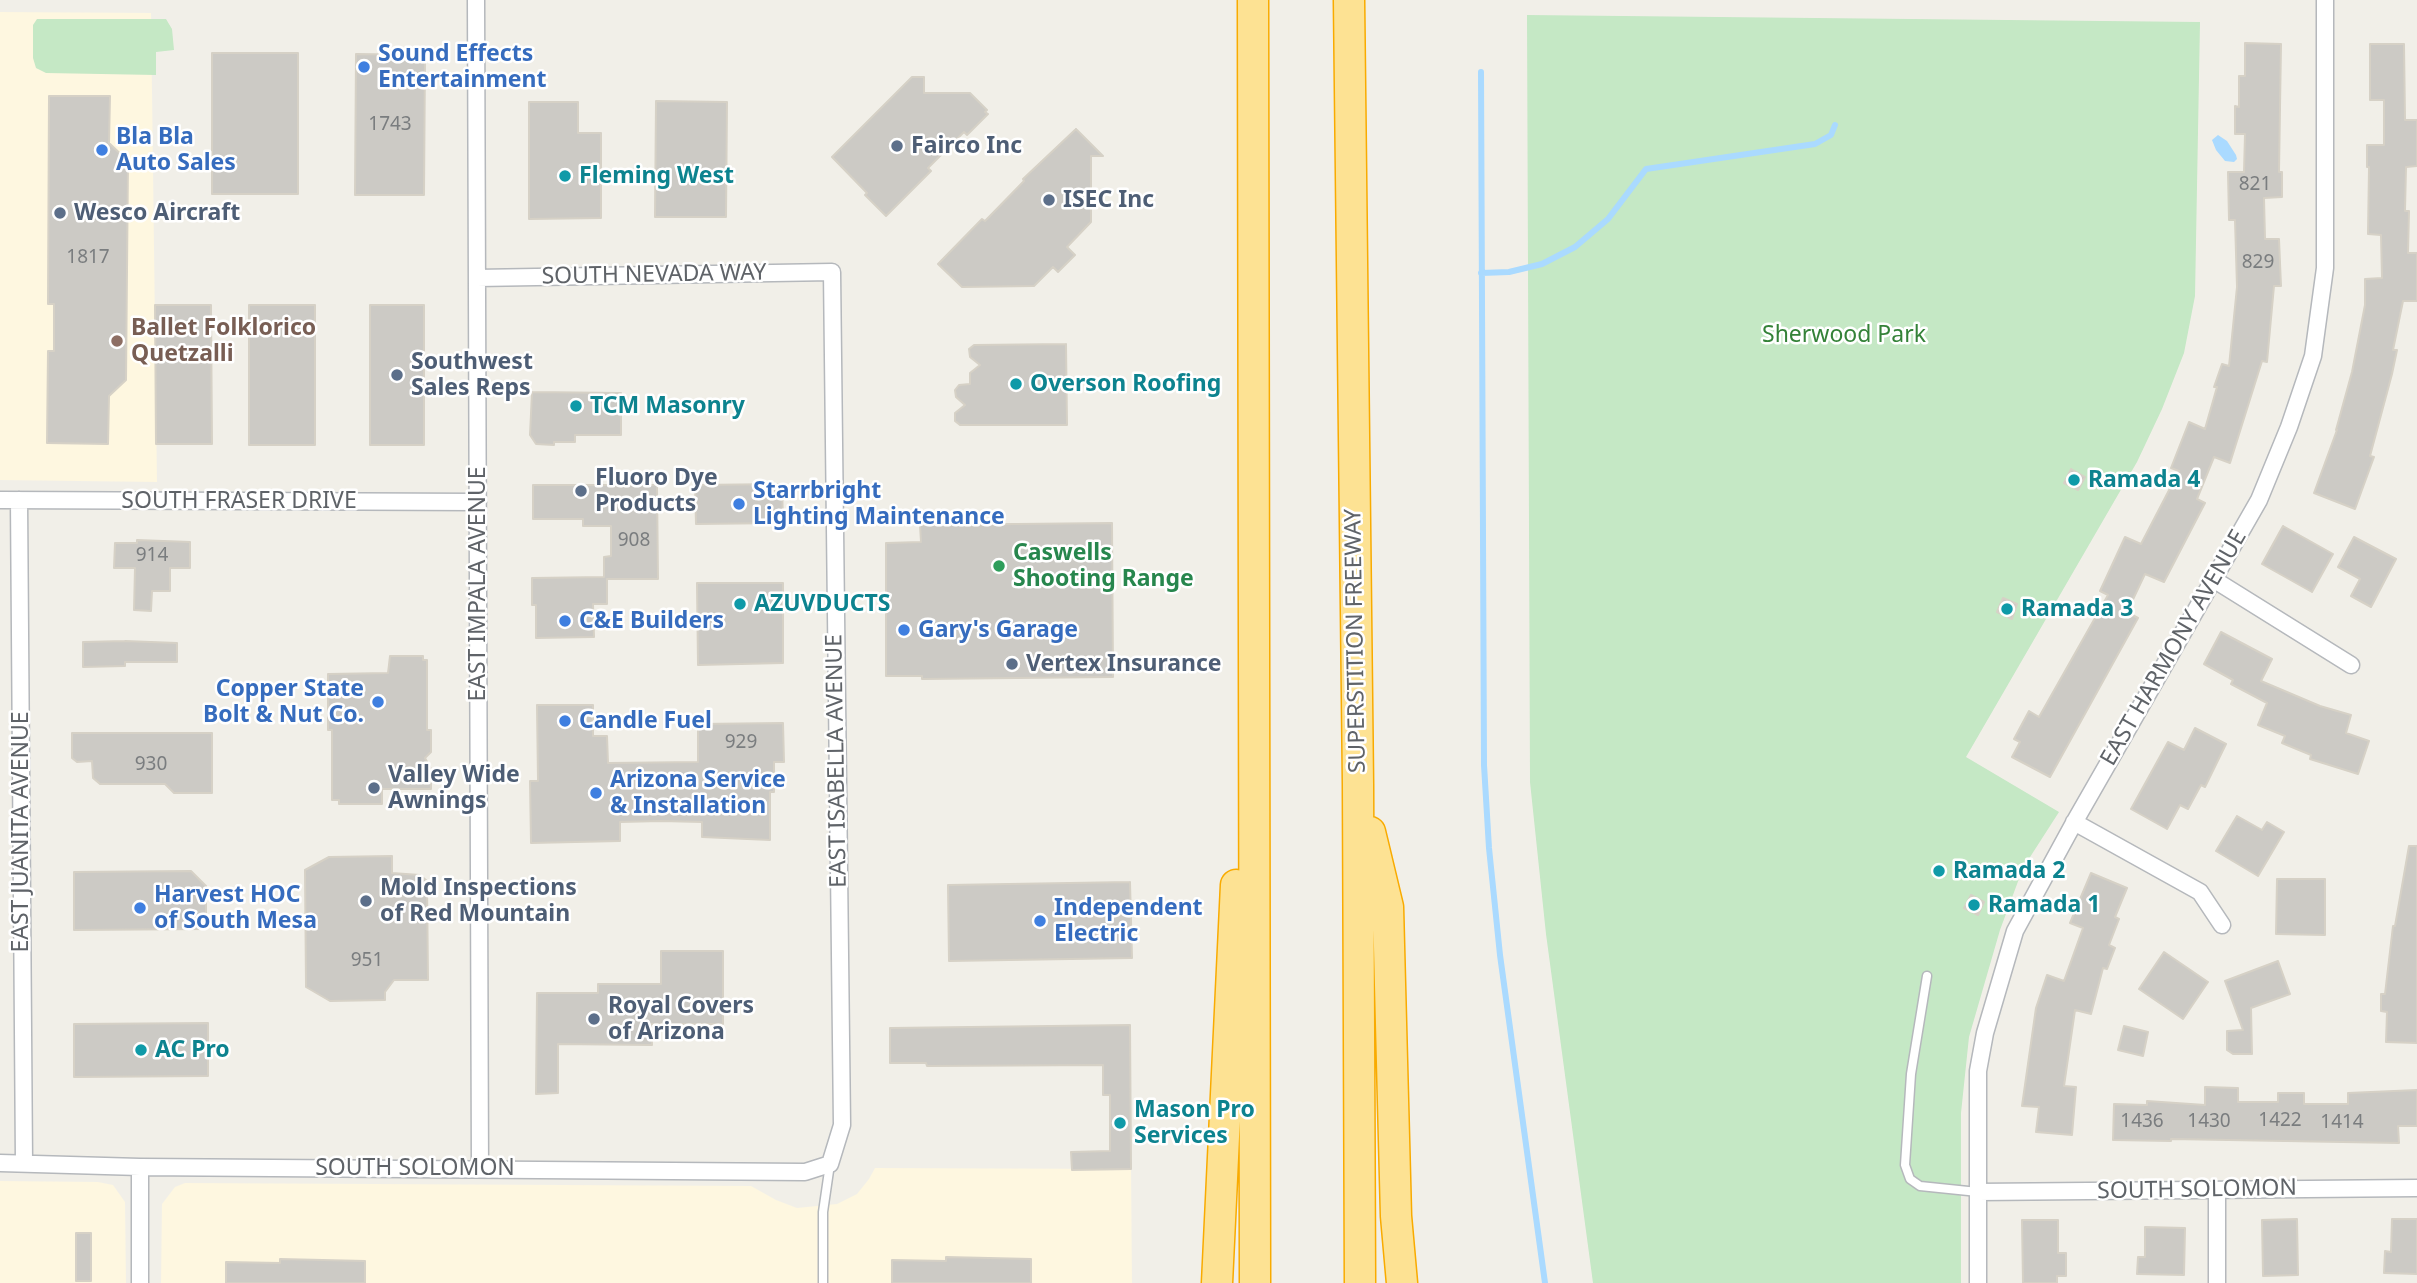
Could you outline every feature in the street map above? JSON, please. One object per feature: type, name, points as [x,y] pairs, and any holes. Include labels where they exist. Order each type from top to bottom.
[{"type":"highway","points":[[1253,0],[1255,1283]]},
{"type":"highway","name":"SUPERSTITION FREEWAY","points":[[1349,0],[1358,784],[1360,1283]]},
{"type":"highway","points":[[1217,1283],[1254,497]]},
{"type":"highway","points":[[1358,784],[1388,907],[1396,1216],[1402,1283]]},
{"type":"street","name":"EAST IMPALA AVENUE","points":[[476,0],[480,1168]]},
{"type":"street","name":"EAST HARMONY AVENUE","points":[[1978,1283],[1978,1070],[1985,1033],[2015,931],[2074,822],[2259,500],[2289,427],[2313,356],[2326,268],[2325,0]]},
{"type":"street","name":"SOUTH NEVADA WAY","points":[[477,278],[832,272]]},
{"type":"street","name":"EAST ISABELLA AVENUE","points":[[830,1164],[842,1125],[832,272]]},
{"type":"street","name":"SOUTH FRASER DRIVE","points":[[0,500],[478,502]]},
{"type":"street","name":"EAST JUANITA AVENUE","points":[[19,500],[24,1163]]},
{"type":"street","points":[[2213,579],[2351,665]]},
{"type":"street","points":[[2074,822],[2200,892],[2222,925]]},
{"type":"street","name":"SOUTH SOLOMON","points":[[0,1163],[140,1167],[805,1172],[830,1164]]},
{"type":"street","points":[[140,1167],[140,1283]]},
{"type":"street","name":"SOUTH SOLOMON","points":[[1978,1192],[2417,1188]]},
{"type":"street","points":[[2217,1190],[2217,1283]]},
{"type":"lane","points":[[1927,976],[1911,1074],[1905,1165],[1910,1179],[1920,1186],[1978,1192]]},
{"type":"lane","points":[[823,1283],[823,1212],[830,1164]]},
{"type":"shaded area","points":[[0,12],[151,13],[157,482],[0,480]]},
{"type":"shaded area","points":[[875,1168],[1131,1169],[1132,1283],[161,1283],[162,1204],[175,1187],[185,1183],[751,1186],[797,1208],[837,1204],[857,1194]]},
{"type":"shaded area","points":[[0,1181],[98,1182],[113,1185],[125,1202],[126,1283],[0,1283]]},
{"type":"green space","name":"Sherwood Park","points":[[1527,15],[2200,22],[2195,296],[2184,353],[2137,462],[1966,757],[2059,812],[2023,868],[2000,930],[1969,1037],[1961,1113],[1961,1283],[1593,1283],[1546,934],[1530,782]]},
{"type":"green space","points":[[37,19],[166,19],[172,29],[174,50],[156,52],[156,75],[46,73],[36,68],[33,58],[33,25]]},
{"type":"water","points":[[2218,135],[2227,141],[2236,155],[2234,162],[2225,161],[2216,150],[2212,140]]},
{"type":"building","points":[[2245,43],[2281,44],[2279,172],[2282,172],[2282,197],[2264,198],[2265,239],[2279,239],[2281,286],[2274,286],[2267,362],[2262,361],[2230,463],[2214,457],[2197,499],[2205,503],[2164,582],[2145,574],[2127,612],[2138,618],[2050,777],[2012,757],[2020,742],[2014,739],[2029,711],[2039,717],[2108,595],[2100,591],[2125,537],[2141,544],[2179,471],[2171,468],[2189,422],[2205,429],[2222,364],[2229,366],[2237,287],[2235,220],[2229,220],[2228,172],[2244,172],[2245,134],[2235,134],[2235,106],[2239,107],[2239,76],[2245,76]]},
{"type":"building","points":[[2370,44],[2404,44],[2405,120],[2417,120],[2417,166],[2406,167],[2405,211],[2409,211],[2408,253],[2417,253],[2417,301],[2403,301],[2393,350],[2397,350],[2392,374],[2370,456],[2374,457],[2355,509],[2314,493],[2337,430],[2352,372],[2365,305],[2365,279],[2382,278],[2381,235],[2368,234],[2367,145],[2384,145],[2384,100],[2370,100]]},
{"type":"building","points":[[212,53],[298,53],[298,194],[212,194]]},
{"type":"building","points":[[356,54],[425,55],[424,195],[355,195]]},
{"type":"building","name":"Fairco Inc","points":[[912,77],[924,77],[924,93],[970,93],[988,114],[967,135],[964,132],[928,168],[931,171],[886,216],[832,157]]},
{"type":"building","points":[[49,96],[110,96],[109,143],[128,161],[126,380],[109,396],[108,444],[47,443],[48,351],[54,351],[54,304],[48,304]]},
{"type":"building","points":[[656,101],[727,102],[726,217],[655,217]]},
{"type":"building","name":"Fleming West","points":[[529,102],[578,102],[578,133],[601,133],[601,218],[529,219]]},
{"type":"building","name":"ISEC Inc","points":[[1076,129],[1103,156],[1091,156],[1091,222],[1067,247],[1075,255],[1058,272],[1053,267],[1034,286],[962,287],[938,264],[982,219],[985,221],[1023,179]]},
{"type":"building","points":[[155,305],[211,305],[212,444],[156,444]]},
{"type":"building","points":[[249,305],[315,305],[315,445],[249,445]]},
{"type":"building","name":"Southwest Sales Reps","points":[[370,305],[424,305],[424,445],[370,445]]},
{"type":"building","name":"Overson Roofing","points":[[1066,344],[1067,425],[960,425],[955,421],[955,413],[965,405],[956,397],[955,390],[959,385],[970,384],[970,373],[980,365],[970,357],[969,349],[974,345]]},
{"type":"building","name":"TCM Masonry","points":[[532,392],[621,393],[621,435],[575,435],[575,442],[536,444],[530,435]]},
{"type":"building","name":"Ramada 4","points":[[2071,469],[2085,477],[2078,490],[2064,483]]},
{"type":"building","name":"Starrbright Lighting Maintenance","points":[[782,484],[783,523],[696,524],[695,485]]},
{"type":"building","points":[[533,485],[657,485],[658,579],[607,579],[607,604],[593,604],[594,637],[536,638],[536,605],[532,605],[532,578],[604,577],[604,557],[611,556],[611,526],[583,526],[583,519],[533,519]]},
{"type":"building","points":[[1112,523],[1113,677],[922,679],[922,676],[886,676],[886,543],[921,542],[920,525]]},
{"type":"building","points":[[2283,526],[2333,554],[2312,592],[2262,564]]},
{"type":"building","points":[[2354,537],[2396,559],[2371,607],[2351,596],[2360,579],[2338,567]]},
{"type":"building","points":[[137,540],[190,542],[190,568],[170,568],[170,591],[152,591],[151,611],[134,610],[135,568],[114,568],[115,543],[137,543]]},
{"type":"building","points":[[697,583],[783,583],[783,663],[698,665]]},
{"type":"building","name":"Ramada 3","points":[[2003,598],[2017,604],[2012,619],[1997,612]]},
{"type":"building","points":[[2221,632],[2272,659],[2261,681],[2320,706],[2351,715],[2346,733],[2369,741],[2358,774],[2310,759],[2311,755],[2282,743],[2285,736],[2258,725],[2267,703],[2231,684],[2233,680],[2204,664]]},
{"type":"building","points":[[83,642],[177,643],[177,662],[125,662],[125,666],[83,667]]},
{"type":"building","points":[[390,656],[423,656],[423,660],[427,660],[427,730],[431,730],[431,752],[425,758],[431,769],[431,789],[382,789],[382,804],[339,804],[339,800],[332,800],[332,730],[328,730],[328,674],[388,673]]},
{"type":"building","points":[[537,705],[593,705],[593,736],[607,736],[608,763],[698,762],[698,724],[783,723],[784,762],[774,762],[774,792],[770,792],[770,840],[702,837],[702,822],[661,821],[620,822],[620,841],[531,843],[530,781],[538,781]]},
{"type":"building","points":[[2195,728],[2226,744],[2205,787],[2201,785],[2188,809],[2180,805],[2167,829],[2131,809],[2168,742],[2184,750]]},
{"type":"building","points":[[72,733],[212,733],[212,793],[174,793],[165,784],[100,784],[93,778],[92,761],[77,762],[72,758]]},
{"type":"building","points":[[2237,816],[2262,830],[2267,822],[2284,832],[2258,876],[2216,851]]},
{"type":"building","points":[[2409,846],[2417,846],[2417,1043],[2386,1042],[2387,1012],[2381,1011],[2381,994],[2385,994],[2393,926]]},
{"type":"building","points":[[392,856],[392,873],[420,875],[427,881],[428,980],[394,980],[385,992],[385,1000],[330,1001],[306,987],[305,870],[329,857]]},
{"type":"building","name":"Harvest HOC of South Mesa","points":[[191,871],[206,886],[206,929],[74,930],[74,872]]},
{"type":"building","points":[[2091,873],[2127,888],[2115,917],[2119,919],[2109,945],[2115,948],[2107,969],[2103,968],[2091,1014],[2075,1010],[2064,1086],[2076,1087],[2072,1135],[2036,1132],[2039,1107],[2022,1106],[2036,1008],[2047,975],[2064,981],[2083,928],[2070,923]]},
{"type":"building","points":[[2277,879],[2325,879],[2325,935],[2276,934]]},
{"type":"building","name":"Independent Electric","points":[[1130,882],[1132,958],[949,961],[948,885]]},
{"type":"building","name":"Ramada 1","points":[[1971,895],[1984,902],[1978,915],[1964,908]]},
{"type":"building","points":[[661,951],[723,951],[723,1024],[651,1024],[652,1045],[558,1044],[558,1093],[536,1094],[537,993],[598,993],[598,984],[661,984]]},
{"type":"building","points":[[2164,952],[2208,982],[2183,1019],[2139,989]]},
{"type":"building","points":[[2278,961],[2290,994],[2251,1008],[2252,1054],[2233,1054],[2227,1050],[2227,1031],[2243,1030],[2225,981]]},
{"type":"building","name":"AC Pro","points":[[208,1023],[208,1076],[74,1077],[74,1024]]},
{"type":"building","name":"Mason Pro Services","points":[[1130,1025],[1131,1169],[1072,1170],[1071,1152],[1110,1151],[1110,1095],[1103,1095],[1103,1065],[927,1066],[926,1063],[890,1063],[890,1028]]},
{"type":"building","points":[[2124,1026],[2148,1032],[2143,1056],[2118,1050]]},
{"type":"building","points":[[2205,1087],[2238,1088],[2238,1102],[2278,1102],[2278,1093],[2304,1093],[2304,1104],[2348,1104],[2348,1093],[2417,1090],[2417,1126],[2398,1126],[2399,1143],[2113,1140],[2114,1104],[2147,1105],[2147,1101],[2205,1105]]},
{"type":"building","points":[[2297,1219],[2298,1275],[2263,1276],[2262,1220]]},
{"type":"building","points":[[2392,1219],[2417,1219],[2417,1274],[2384,1273],[2385,1251],[2391,1252]]},
{"type":"building","points":[[2022,1220],[2058,1220],[2058,1253],[2066,1253],[2066,1276],[2057,1276],[2057,1283],[2023,1283]]},
{"type":"building","points":[[2145,1227],[2185,1228],[2184,1275],[2137,1274],[2138,1257],[2145,1257]]},
{"type":"building","points":[[76,1233],[91,1233],[91,1281],[76,1281]]},
{"type":"building","points":[[946,1257],[1031,1259],[1031,1283],[892,1283],[892,1260],[946,1261]]},
{"type":"building","points":[[280,1259],[365,1261],[365,1283],[226,1283],[226,1262],[280,1263]]},
{"type":"waterway","points":[[1481,72],[1484,765],[1500,955],[1545,1283]]},
{"type":"waterway","points":[[1481,273],[1509,272],[1542,264],[1575,247],[1608,219],[1646,169],[1815,144],[1831,135],[1835,125]]},
{"type":"place","name":"Sound Effects Entertainment","points":[[364,67]]},
{"type":"place","name":"Fairco Inc","points":[[897,146]]},
{"type":"place","name":"Bla Bla Auto Sales","points":[[102,150]]},
{"type":"place","name":"Fleming West","points":[[565,176]]},
{"type":"place","name":"ISEC Inc","points":[[1049,200]]},
{"type":"place","name":"Wesco Aircraft","points":[[60,213]]},
{"type":"place","name":"Ballet Folklorico Quetzalli","points":[[117,341]]},
{"type":"place","name":"Southwest Sales Reps","points":[[397,375]]},
{"type":"place","name":"Overson Roofing","points":[[1016,384]]},
{"type":"place","name":"TCM Masonry","points":[[576,406]]},
{"type":"place","name":"Ramada 4","points":[[2074,480]]},
{"type":"place","name":"Fluoro Dye Products","points":[[581,491]]},
{"type":"place","name":"Starrbright Lighting Maintenance","points":[[739,504]]},
{"type":"place","name":"Caswells Shooting Range","points":[[999,566]]},
{"type":"place","name":"AZUVDUCTS","points":[[740,604]]},
{"type":"place","name":"Ramada 3","points":[[2007,609]]},
{"type":"place","name":"C&E Builders","points":[[565,621]]},
{"type":"place","name":"Gary's Garage","points":[[904,630]]},
{"type":"place","name":"Vertex Insurance","points":[[1012,664]]},
{"type":"place","name":"Copper State Bolt & Nut Co.","points":[[378,702]]},
{"type":"place","name":"Candle Fuel","points":[[565,721]]},
{"type":"place","name":"Valley Wide Awnings","points":[[374,788]]},
{"type":"place","name":"Arizona Service & Installation","points":[[596,793]]},
{"type":"place","name":"Ramada 2","points":[[1939,871]]},
{"type":"place","name":"Mold Inspections of Red Mountain","points":[[366,901]]},
{"type":"place","name":"Ramada 1","points":[[1974,905]]},
{"type":"place","name":"Harvest HOC of South Mesa","points":[[140,908]]},
{"type":"place","name":"Independent Electric","points":[[1040,921]]},
{"type":"place","name":"Royal Covers of Arizona","points":[[594,1019]]},
{"type":"place","name":"AC Pro","points":[[141,1050]]},
{"type":"place","name":"Mason Pro Services","points":[[1120,1123]]}]
